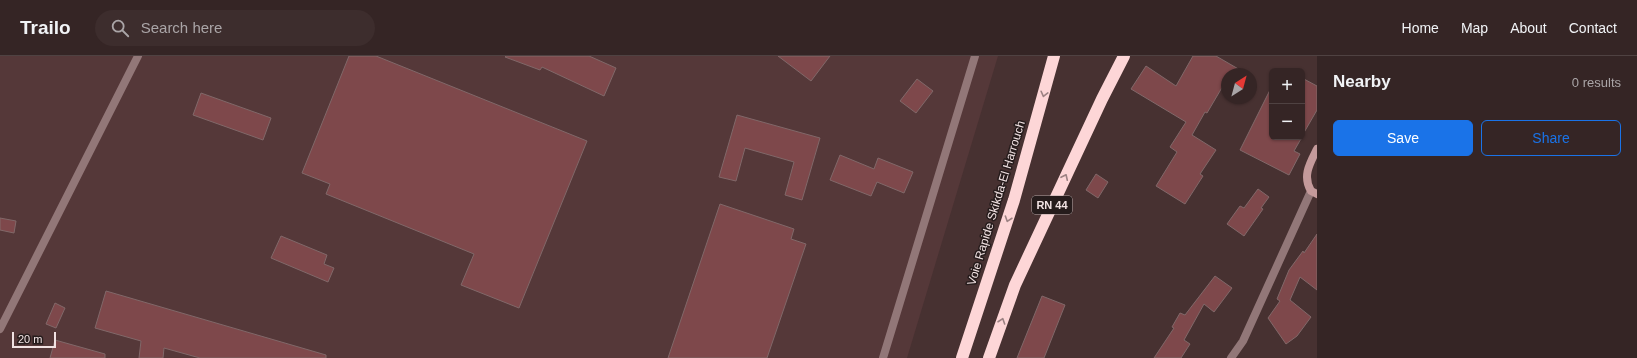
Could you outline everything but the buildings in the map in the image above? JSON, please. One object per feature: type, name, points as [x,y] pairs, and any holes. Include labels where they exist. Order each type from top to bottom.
[{"type":"highway","name":"Voie Rapide Skikda-El Harrouch","points":[[962,358],[1014,200],[1054,56]]},
{"type":"highway","name":"RN 44","points":[[989,358],[1014,285],[1124,56]]},
{"type":"street","points":[[0,329],[138,56]]},
{"type":"street","points":[[883,358],[975,56]]},
{"type":"street","points":[[1231,358],[1243,341],[1314,193],[1307,183],[1307,173],[1317,149]]},
{"type":"shaded area","points":[[0,56],[998,56],[907,358],[0,358]]}]
